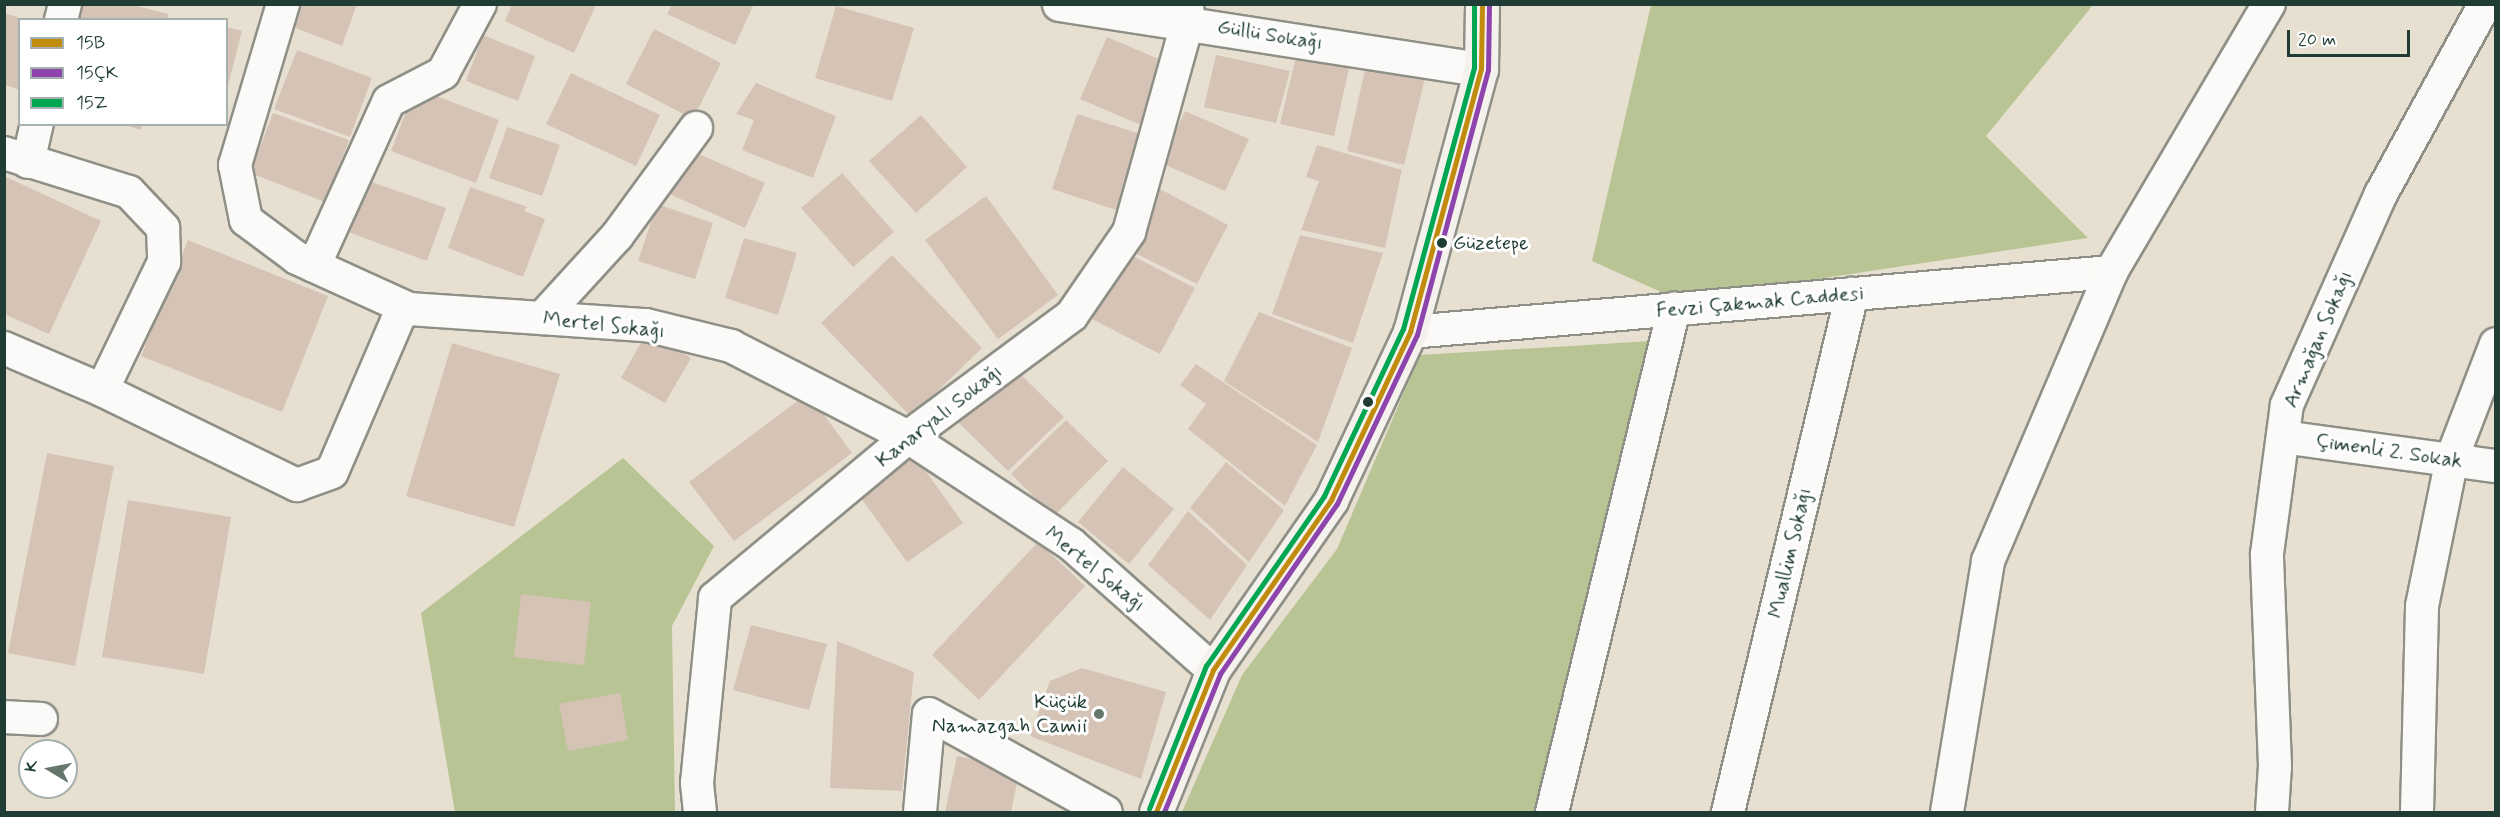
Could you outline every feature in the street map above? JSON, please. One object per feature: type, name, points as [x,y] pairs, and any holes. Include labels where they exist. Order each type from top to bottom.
[{"type":"main road","points":[[1156,813],[1213,670],[1331,500],[1410,332],[1481,69],[1482,4]]},
{"type":"street","name":"Mertel Sokağı","points":[[283,4],[235,165],[246,220],[314,266],[403,307],[646,325],[731,346],[908,437],[1071,544],[1213,670]]},
{"type":"street","points":[[314,266],[389,101],[444,73],[480,4]]},
{"type":"street","name":"Güllü Sokağı","points":[[1059,4],[1187,13],[1481,69]]},
{"type":"street","points":[[1947,813],[1988,561],[2110,272],[2269,4]]},
{"type":"street","name":"Armağan Sokağı","points":[[2272,813],[2275,766],[2267,554],[2287,405],[2381,194],[2484,4]]},
{"type":"street","name":"Kanaryalı Sokağı","points":[[700,813],[697,783],[715,598],[908,437],[1072,315],[1129,232],[1187,13]]},
{"type":"street","points":[[36,126],[16,158],[129,192],[163,228],[164,262],[102,390]]},
{"type":"street","points":[[542,318],[617,236],[696,128]]},
{"type":"street","name":"Fevzi Çakmak Caddesi","points":[[1410,332],[2110,272]]},
{"type":"street","name":"Muallim Sokağı","points":[[1728,813],[1852,294]]},
{"type":"street","points":[[4,348],[102,390],[297,485],[332,472],[403,307]]},
{"type":"street","points":[[1552,813],[1674,309]]},
{"type":"street","points":[[2417,813],[2422,606],[2452,458],[2496,344]]},
{"type":"street","name":"Çimenli 2. Sokak","points":[[2283,437],[2452,458],[2496,466]]},
{"type":"street","points":[[920,813],[929,714],[1106,813]]},
{"type":"street","points":[[4,717],[42,719]]},
{"type":"green space","points":[[1651,5],[2093,5],[1986,136],[2088,238],[1679,300],[1592,261]]},
{"type":"green space","points":[[1668,340],[1540,812],[1182,812],[1242,675],[1337,549],[1420,355]]},
{"type":"green space","points":[[623,458],[714,546],[672,626],[675,812],[455,812],[421,613]]},
{"type":"building","points":[[81,4],[129,4],[168,14],[167,18],[78,18]]},
{"type":"building","points":[[296,4],[357,4],[342,46],[288,25]]},
{"type":"building","points":[[672,4],[754,4],[735,45],[667,14]]},
{"type":"building","points":[[512,5],[596,5],[574,53],[505,21]]},
{"type":"building","points":[[836,6],[914,28],[892,101],[815,78]]},
{"type":"building","points":[[5,13],[20,18],[18,18],[18,89],[5,85]]},
{"type":"building","points":[[228,28],[242,31],[228,85]]},
{"type":"building","points":[[654,29],[721,63],[693,119],[626,84]]},
{"type":"building","points":[[483,35],[535,56],[518,101],[466,81]]},
{"type":"building","points":[[1107,37],[1168,63],[1141,125],[1080,99]]},
{"type":"building","points":[[297,50],[372,78],[350,137],[274,109]]},
{"type":"building","points":[[1297,52],[1350,64],[1334,136],[1280,124]]},
{"type":"building","points":[[1216,55],[1290,71],[1276,123],[1204,107]]},
{"type":"building","points":[[1366,65],[1425,78],[1404,165],[1347,151]]},
{"type":"building","points":[[571,73],[660,115],[636,166],[546,124]]},
{"type":"building","points":[[756,83],[836,116],[813,178],[742,150],[754,120],[736,114]]},
{"type":"building","points":[[415,88],[499,120],[476,183],[391,151]]},
{"type":"building","points":[[1185,111],[1249,139],[1225,191],[1161,163]]},
{"type":"building","points":[[273,113],[349,140],[325,202],[250,173]]},
{"type":"building","points":[[1077,114],[1147,136],[1122,212],[1052,189]]},
{"type":"building","points":[[921,115],[967,167],[916,213],[869,161]]},
{"type":"building","points":[[128,126],[142,126],[141,130]]},
{"type":"building","points":[[507,127],[560,145],[542,196],[489,178]]},
{"type":"building","points":[[1317,145],[1402,170],[1385,248],[1301,230],[1319,181],[1306,177]]},
{"type":"building","points":[[687,149],[765,183],[745,228],[667,193]]},
{"type":"building","points":[[842,173],[894,232],[853,267],[801,208]]},
{"type":"building","points":[[4,176],[101,221],[49,334],[4,314]]},
{"type":"building","points":[[366,180],[446,208],[427,261],[348,232]]},
{"type":"building","points":[[470,187],[527,207],[524,211],[545,219],[523,277],[448,248]]},
{"type":"building","points":[[1160,189],[1228,225],[1197,284],[1129,250]]},
{"type":"building","points":[[986,196],[1058,295],[998,339],[925,240]]},
{"type":"building","points":[[657,204],[713,223],[695,279],[638,261]]},
{"type":"building","points":[[1300,235],[1383,253],[1353,343],[1272,314]]},
{"type":"building","points":[[744,238],[797,253],[778,315],[725,298]]},
{"type":"building","points":[[188,240],[328,296],[282,412],[141,356]]},
{"type":"building","points":[[1127,253],[1195,288],[1160,354],[1092,319]]},
{"type":"building","points":[[892,255],[982,348],[911,417],[821,323]]},
{"type":"building","points":[[1259,312],[1352,348],[1318,442],[1224,381]]},
{"type":"building","points":[[647,332],[691,358],[665,403],[621,378]]},
{"type":"building","points":[[452,343],[560,374],[514,527],[406,496]]},
{"type":"building","points":[[1196,364],[1317,445],[1285,506],[1188,429],[1206,404],[1180,385]]},
{"type":"building","points":[[1013,367],[1064,417],[1008,471],[958,422]]},
{"type":"building","points":[[808,393],[852,453],[734,541],[689,482]]},
{"type":"building","points":[[1066,420],[1108,461],[1054,516],[1011,474]]},
{"type":"building","points":[[912,452],[963,523],[907,562],[856,491]]},
{"type":"building","points":[[47,453],[114,466],[75,666],[8,653]]},
{"type":"building","points":[[1226,462],[1284,510],[1249,562],[1190,508]]},
{"type":"building","points":[[1123,467],[1174,509],[1129,564],[1078,522]]},
{"type":"building","points":[[128,500],[231,517],[204,674],[102,657]]},
{"type":"building","points":[[1188,511],[1247,565],[1210,620],[1148,565]]},
{"type":"building","points":[[1038,542],[1085,586],[979,700],[932,655]]},
{"type":"building","points":[[521,594],[591,602],[584,665],[514,657]]},
{"type":"building","points":[[751,625],[827,644],[809,710],[733,690]]},
{"type":"building","points":[[837,641],[914,672],[902,791],[830,788]]},
{"type":"building","name":"Küçük Namazgah Camii","points":[[1082,668],[1166,692],[1141,779],[1030,736],[1050,681]]},
{"type":"building","points":[[620,693],[628,740],[568,751],[559,704]]},
{"type":"building","points":[[957,756],[1020,769],[1011,812],[945,812]]},
{"type":"transit line","name":"15Z","points":[[1149,809],[1206,666],[1324,496],[1403,329],[1474,68],[1474,4]]},
{"type":"transit line","name":"15B","points":[[1156,812],[1213,670],[1331,500],[1410,332],[1481,69],[1482,4]]},
{"type":"transit line","name":"15ÇK","points":[[1164,812],[1220,674],[1337,504],[1417,335],[1488,70],[1489,4]]},
{"type":"place","name":"Güzetepe","points":[[1442,243]]},
{"type":"place","name":"Küçük Namazgah Camii","points":[[1099,714]]}]
